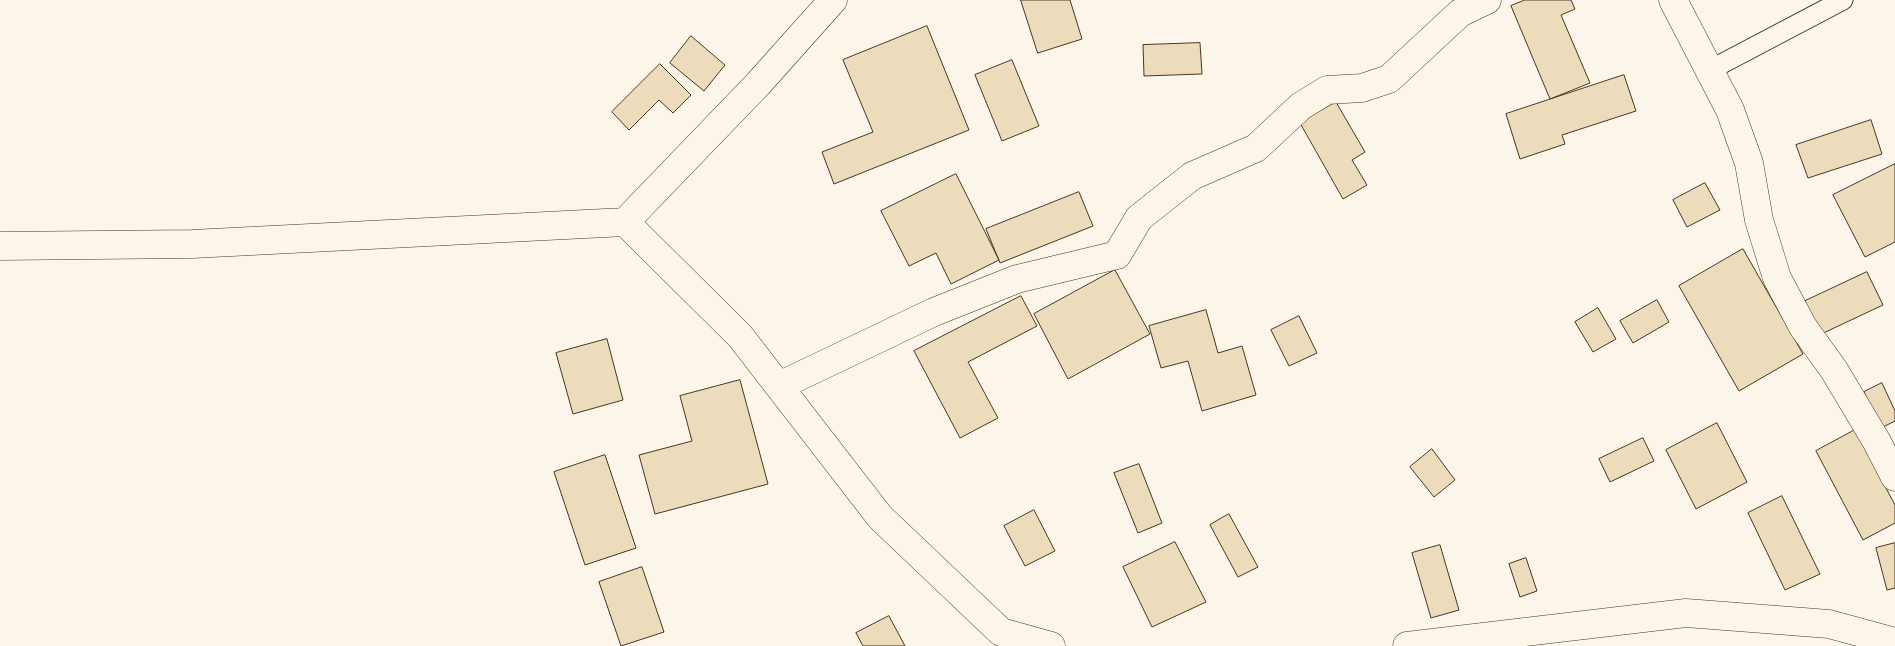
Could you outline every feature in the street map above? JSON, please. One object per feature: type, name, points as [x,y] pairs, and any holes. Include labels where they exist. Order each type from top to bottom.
[{"type":"street","points":[[0,246],[192,244],[624,222],[758,84],[833,0]]},
{"type":"street","points":[[779,386],[934,312],[1017,279],[1117,255],[1139,218],[1192,176],[1256,148],[1301,106],[1327,90],[1362,88],[1389,79],[1460,13],[1487,0]]},
{"type":"street","points":[[1673,0],[1730,110],[1749,163],[1759,220],[1777,278],[1803,327],[1834,370],[1877,442],[1895,477]]},
{"type":"street","points":[[624,222],[740,336],[887,523],[1001,632],[1051,646]]},
{"type":"street","points":[[1407,646],[1686,613],[1829,624],[1895,642]]},
{"type":"lane","points":[[1710,70],[1843,0]]},
{"type":"building","points":[[1021,0],[1070,0],[1082,39],[1038,53]]},
{"type":"building","points":[[1525,0],[1571,0],[1575,9],[1561,15],[1590,83],[1550,99],[1511,6]]},
{"type":"building","points":[[927,26],[969,130],[834,184],[822,152],[873,132],[843,60]]},
{"type":"building","points":[[691,36],[725,65],[704,91],[670,63]]},
{"type":"building","points":[[1200,43],[1202,74],[1144,76],[1143,45]]},
{"type":"building","points":[[1012,60],[1039,126],[1002,141],[975,75]]},
{"type":"building","points":[[660,64],[691,95],[673,113],[659,100],[629,130],[612,112]]},
{"type":"building","points":[[1624,75],[1636,111],[1562,135],[1565,144],[1520,159],[1506,114]]},
{"type":"building","points":[[1336,102],[1365,152],[1352,160],[1367,185],[1343,199],[1300,123]]},
{"type":"building","points":[[1871,120],[1882,154],[1808,178],[1796,145]]},
{"type":"building","points":[[1895,164],[1895,242],[1865,257],[1833,195]]},
{"type":"building","points":[[956,174],[999,260],[951,284],[936,253],[909,266],[881,211]]},
{"type":"building","points":[[1705,183],[1720,210],[1687,227],[1673,200]]},
{"type":"building","points":[[1079,192],[1093,226],[1000,263],[986,229]]},
{"type":"building","points":[[1743,249],[1803,354],[1739,391],[1679,286]]},
{"type":"building","points":[[1115,270],[1150,334],[1068,379],[1034,314]]},
{"type":"building","points":[[1867,272],[1883,305],[1817,336],[1801,303]]},
{"type":"building","points":[[1021,296],[1037,326],[968,362],[998,418],[960,438],[914,351]]},
{"type":"building","points":[[1657,300],[1669,322],[1633,343],[1620,321]]},
{"type":"building","points":[[1598,308],[1616,339],[1593,352],[1575,322]]},
{"type":"building","points":[[1206,310],[1218,353],[1242,346],[1256,395],[1202,411],[1188,361],[1161,368],[1149,326]]},
{"type":"building","points":[[1299,316],[1317,353],[1289,366],[1271,330]]},
{"type":"building","points":[[607,339],[623,400],[573,414],[556,353]]},
{"type":"building","points":[[740,380],[768,484],[655,514],[639,455],[692,441],[680,396]]},
{"type":"building","points":[[1882,383],[1895,411],[1895,421],[1881,428],[1864,392]]},
{"type":"building","points":[[1717,423],[1747,482],[1696,509],[1666,450]]},
{"type":"building","points":[[1855,430],[1895,505],[1895,523],[1863,540],[1816,451]]},
{"type":"building","points":[[1643,438],[1654,461],[1610,482],[1599,459]]},
{"type":"building","points":[[1432,449],[1455,480],[1434,497],[1410,467]]},
{"type":"building","points":[[605,455],[636,548],[585,565],[554,472]]},
{"type":"building","points":[[1139,464],[1162,523],[1138,533],[1114,473]]},
{"type":"building","points":[[1782,496],[1820,574],[1785,590],[1748,513]]},
{"type":"building","points":[[1034,510],[1055,551],[1025,566],[1004,526]]},
{"type":"building","points":[[1229,514],[1258,567],[1238,577],[1210,525]]},
{"type":"building","points":[[1175,542],[1206,602],[1152,627],[1123,567]]},
{"type":"building","points":[[1895,543],[1895,588],[1887,590],[1876,548]]},
{"type":"building","points":[[1440,545],[1459,610],[1431,618],[1412,553]]},
{"type":"building","points":[[1526,558],[1537,591],[1520,597],[1509,564]]},
{"type":"building","points":[[642,567],[664,632],[621,646],[599,582]]},
{"type":"building","points":[[889,616],[905,646],[863,646],[856,633]]}]
